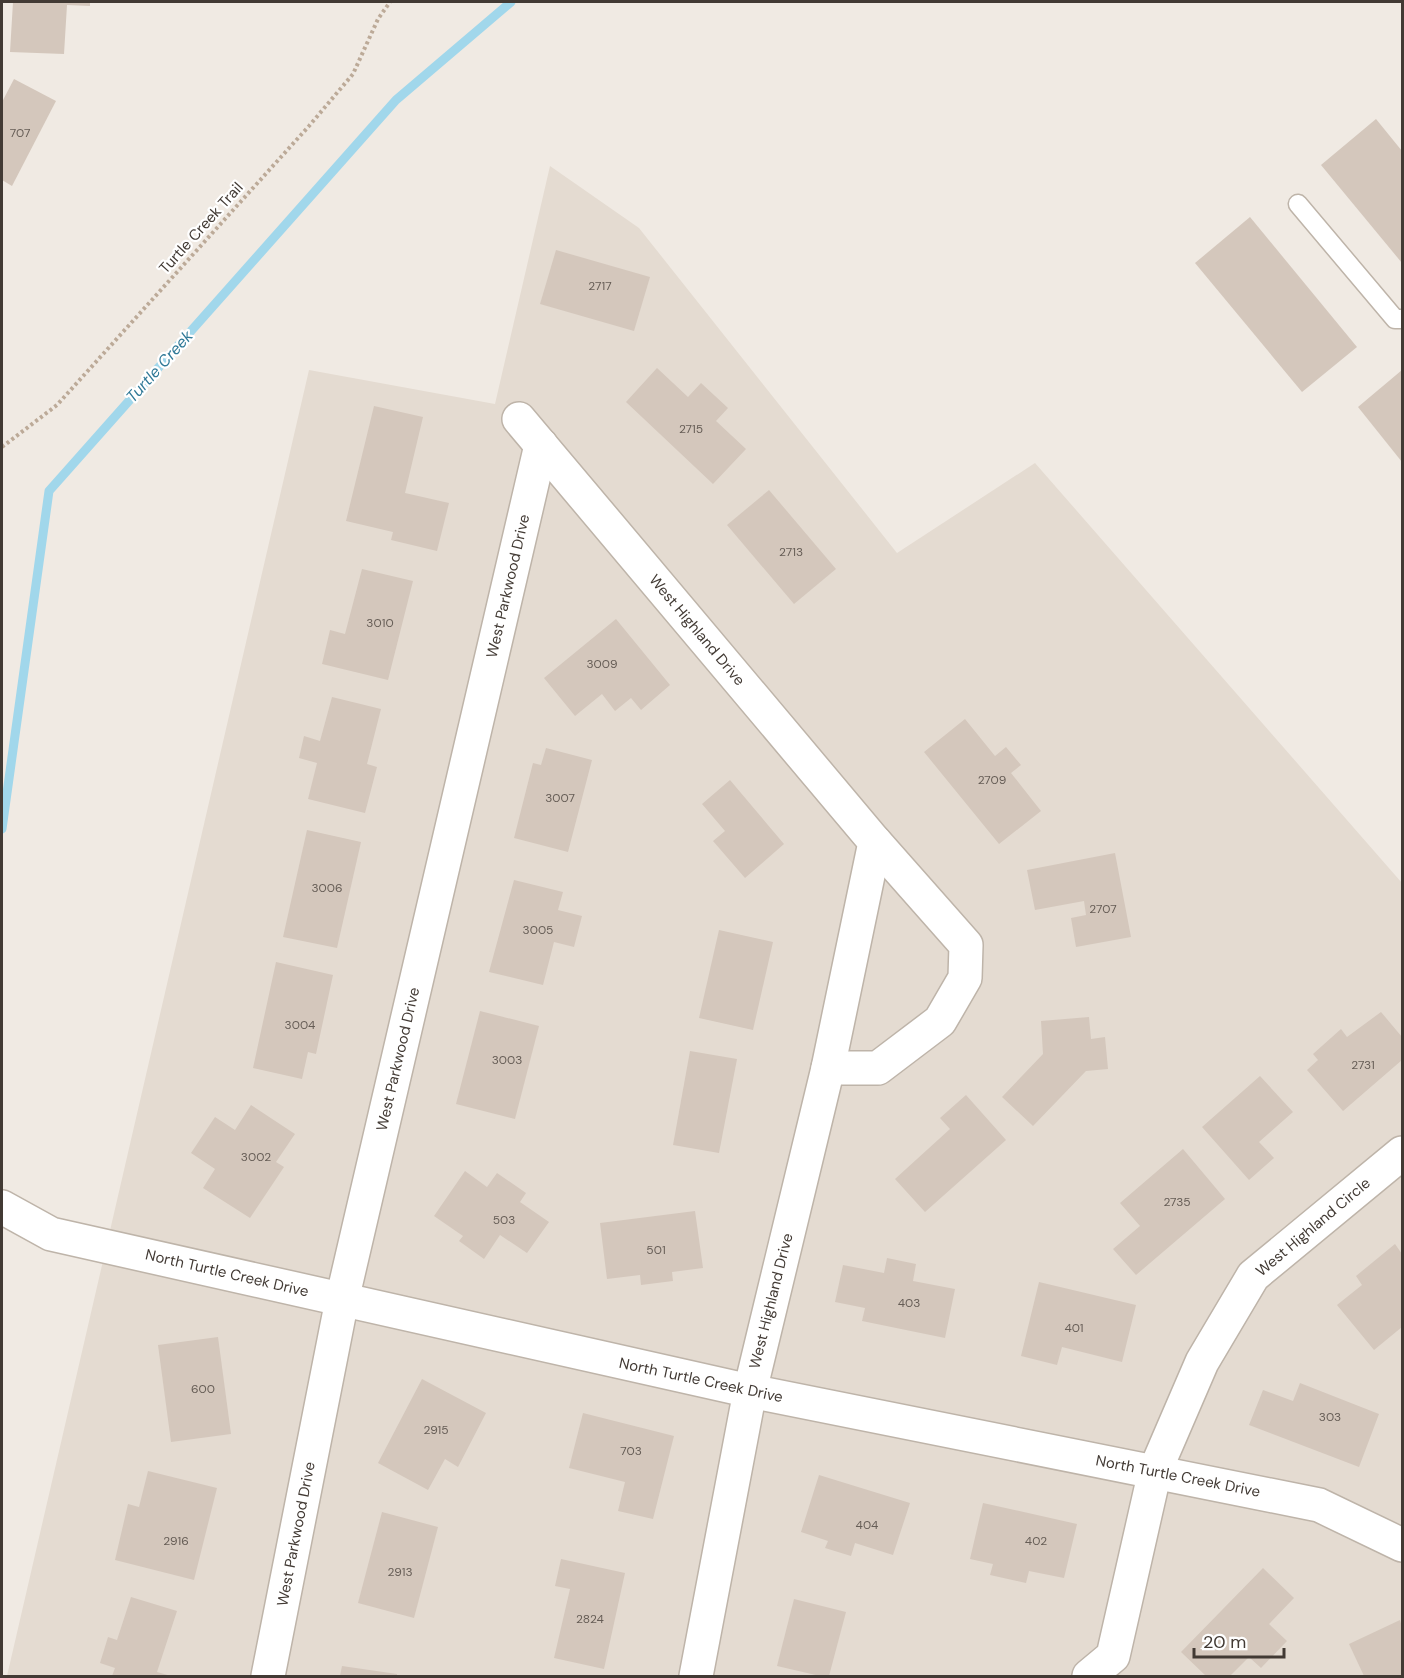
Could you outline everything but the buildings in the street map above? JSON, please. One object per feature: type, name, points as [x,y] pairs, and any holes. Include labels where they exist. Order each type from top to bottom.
[{"type":"street","name":"West Highland Drive","points":[[519,419],[875,842],[966,945],[965,978],[940,1021],[878,1068],[828,1068]]},
{"type":"street","name":"West Parkwood Drive","points":[[268,1677],[342,1300],[541,445]]},
{"type":"street","name":"West Highland Drive","points":[[696,1677],[750,1391],[828,1068],[875,842]]},
{"type":"street","name":"West Highland Circle","points":[[1089,1677],[1113,1656],[1155,1472],[1202,1362],[1253,1276],[1402,1153]]},
{"type":"street","name":"North Turtle Creek Drive","points":[[2,1207],[51,1234],[342,1300],[750,1391],[1319,1505],[1402,1545]]},
{"type":"lane","points":[[1298,204],[1395,319],[1402,319]]},
{"type":"path","name":"Turtle Creek Trail","points":[[2,447],[57,405],[309,126],[353,74],[378,19],[390,2]]},
{"type":"shaded area","points":[[550,166],[639,228],[897,553],[1035,463],[1402,883],[1402,1676],[7,1676],[309,370],[495,404]]},
{"type":"waterway","name":"Turtle Creek","points":[[2,829],[49,491],[396,100],[511,2]]}]
